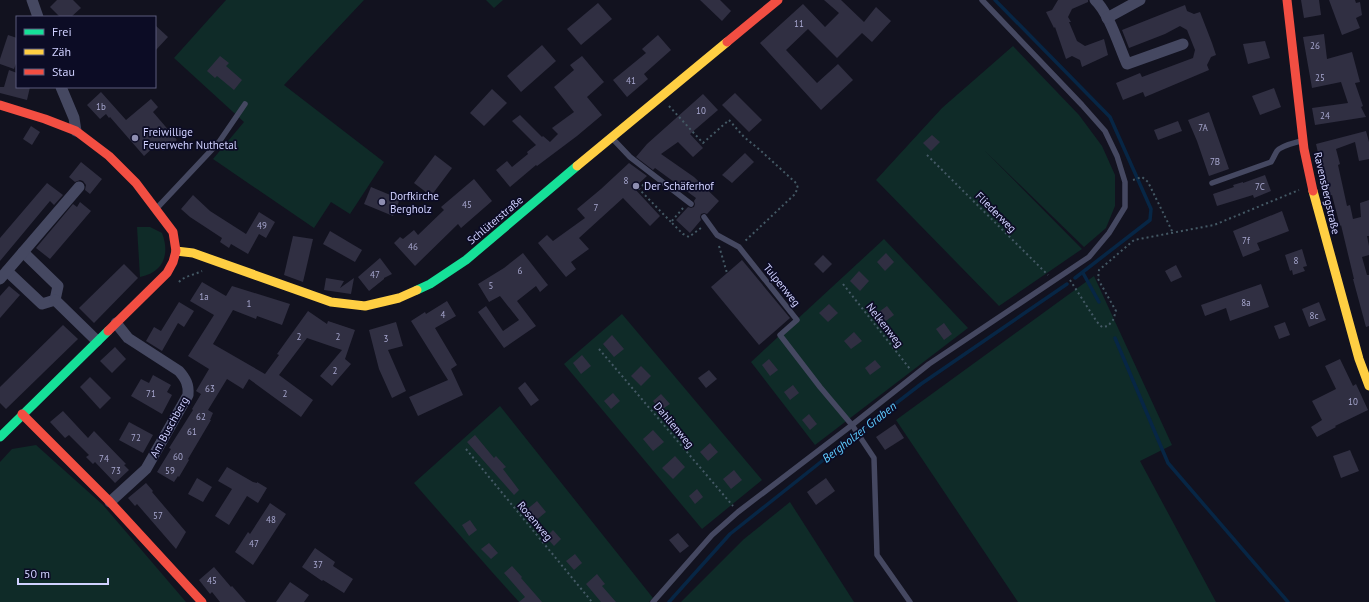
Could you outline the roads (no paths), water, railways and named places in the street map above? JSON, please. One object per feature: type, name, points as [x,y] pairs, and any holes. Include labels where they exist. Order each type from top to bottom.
[{"type":"street","name":"Schlüterstraße","points":[[176,251],[193,253],[331,302],[365,306],[399,298],[430,284],[466,260],[611,137],[778,0]]},
{"type":"street","points":[[1095,0],[1100,4],[1127,64],[1183,44]]},
{"type":"street","points":[[1107,18],[1140,0]]},
{"type":"street","name":"Ravensbergstraße","points":[[1287,0],[1303,140],[1311,185],[1357,352],[1369,386]]},
{"type":"street","points":[[35,2],[38,16]]},
{"type":"street","points":[[61,88],[74,118],[76,131]]},
{"type":"street","points":[[0,105],[45,118],[76,131],[109,156],[136,183],[173,232],[176,251],[173,262],[167,272],[0,437]]},
{"type":"street","points":[[55,300],[42,304],[4,275],[79,187]]},
{"type":"street","points":[[23,252],[58,286],[55,300]]},
{"type":"street","points":[[55,300],[97,341]]},
{"type":"street","name":"Am Buschberg","points":[[110,502],[146,469],[188,395],[188,387],[185,378],[180,371],[128,338],[116,323]]},
{"type":"street","points":[[22,414],[110,502],[202,602]]},
{"type":"lane","points":[[653,602],[712,535],[738,512],[852,426],[929,364],[1089,257],[1109,233],[1124,207],[1124,182],[1117,156],[1105,132],[1087,110],[982,0]]},
{"type":"lane","points":[[156,210],[219,142],[245,104]]},
{"type":"lane","points":[[611,137],[630,157],[690,203]]},
{"type":"lane","points":[[1212,182],[1271,162],[1277,151],[1283,147],[1303,140]]},
{"type":"lane","name":"Tulpenweg","points":[[706,219],[717,235],[739,247],[797,320],[780,335],[852,426]]},
{"type":"lane","points":[[852,426],[874,458],[877,556],[910,602]]},
{"type":"waterway","points":[[995,0],[1110,117],[1151,209],[1150,220],[1075,278]]},
{"type":"waterway","points":[[1083,273],[1099,302]]},
{"type":"waterway","name":"Bergholzer Graben","points":[[669,602],[730,534],[921,384],[1067,284]]},
{"type":"waterway","points":[[1115,338],[1168,463],[1288,602]]},
{"type":"place","name":"Freiwillige Feuerwehr Nuthetal","points":[[135,138]]},
{"type":"place","name":"Der Schäferhof","points":[[636,186]]},
{"type":"place","name":"Dorfkirche Bergholz","points":[[382,202]]}]
